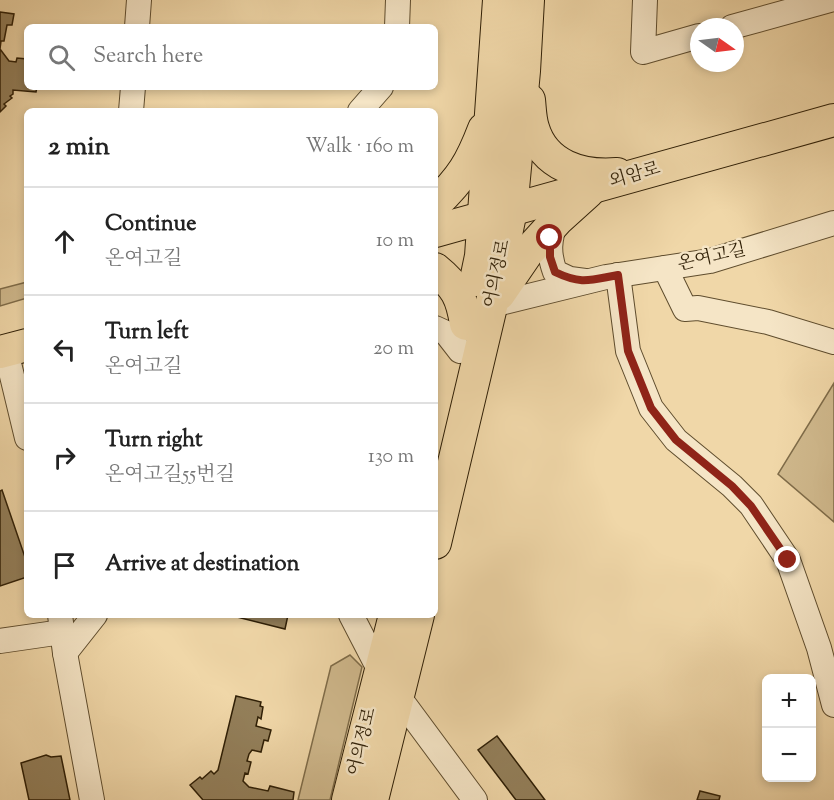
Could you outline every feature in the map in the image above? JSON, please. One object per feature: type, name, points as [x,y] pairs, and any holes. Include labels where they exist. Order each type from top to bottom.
[{"type":"main road","name":"어의정로","points":[[438,530],[492,305],[498,214],[494,93],[499,0]]},
{"type":"main road","name":"어의정로","points":[[438,443],[481,256],[498,214],[524,71],[528,0]]},
{"type":"main road","points":[[524,71],[533,129],[548,156],[569,168],[597,176],[647,172]]},
{"type":"main road","points":[[438,201],[456,185],[473,156],[494,93]]},
{"type":"main road","name":"외암로","points":[[438,230],[834,120]]},
{"type":"main road","points":[[492,305],[527,253],[557,220],[593,187]]},
{"type":"main road","points":[[438,271],[452,283],[463,303],[463,338]]},
{"type":"main road","name":"어의정로","points":[[372,800],[389,685],[395,618]]},
{"type":"main road","name":"어의정로","points":[[348,800],[389,685],[417,618]]},
{"type":"street","points":[[137,24],[139,0]]},
{"type":"street","points":[[397,24],[398,0]]},
{"type":"street","points":[[645,0],[643,52],[690,39]]},
{"type":"street","points":[[744,24],[830,0]]},
{"type":"street","points":[[132,108],[133,90]]},
{"type":"street","points":[[363,108],[378,90]]},
{"type":"street","name":"온여고길","points":[[557,220],[550,238],[550,257],[555,272],[570,279],[588,282]]},
{"type":"street","name":"온여고길","points":[[492,305],[618,275],[710,261],[834,223]]},
{"type":"street","points":[[665,268],[685,309],[698,308],[768,322],[834,342]]},
{"type":"street","points":[[618,275],[628,351],[651,408],[676,440],[732,486],[751,506],[788,560],[819,648],[834,705]]},
{"type":"street","points":[[438,329],[463,338]]},
{"type":"street","points":[[11,349],[24,421]]},
{"type":"street","points":[[0,641],[62,633],[90,618]]},
{"type":"street","points":[[353,618],[389,685],[475,800]]},
{"type":"street","points":[[62,633],[92,800]]},
{"type":"shaded area","points":[[24,283],[24,299],[0,306],[0,289]]},
{"type":"shaded area","points":[[834,383],[834,522],[778,474]]},
{"type":"shaded area","points":[[350,655],[362,667],[330,800],[298,800],[331,666]]},
{"type":"building","points":[[0,12],[14,14],[12,25],[7,25],[0,49]]},
{"type":"building","points":[[0,49],[9,61],[16,62],[17,58],[24,59],[24,90],[36,90],[36,92],[13,90],[10,96],[12,98],[4,104],[6,106],[0,112]]},
{"type":"building","points":[[2,490],[24,554],[24,578],[0,586],[0,491]]},
{"type":"building","points":[[241,618],[287,618],[285,629]]},
{"type":"building","points":[[236,696],[261,702],[260,706],[263,707],[261,719],[258,717],[256,726],[271,730],[268,741],[264,740],[261,752],[252,750],[249,754],[247,761],[251,762],[248,774],[245,773],[243,781],[249,787],[268,791],[270,786],[294,792],[293,800],[203,800],[190,785],[211,771],[214,774],[218,770]]},
{"type":"building","points":[[497,736],[545,800],[516,800],[478,750]]},
{"type":"building","points":[[46,755],[61,756],[70,800],[29,800],[21,763]]},
{"type":"building","points":[[700,791],[720,796],[719,800],[697,800]]},
{"type":"route","points":[[550,238],[550,257],[555,272],[570,279],[588,282],[618,275],[628,351],[651,408],[676,440],[732,486],[751,506],[788,560]]}]
